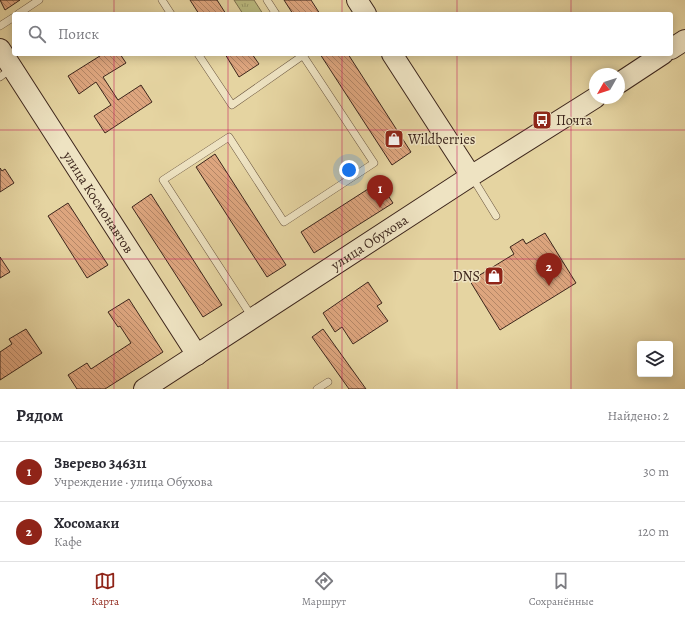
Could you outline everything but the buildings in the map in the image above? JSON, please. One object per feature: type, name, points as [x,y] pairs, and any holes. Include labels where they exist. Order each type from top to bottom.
[{"type":"main road","points":[[357,0],[365,12]]},
{"type":"main road","points":[[673,48],[685,40]]},
{"type":"main road","name":"улица Космонавтов","points":[[0,49],[6,73],[197,355]]},
{"type":"main road","points":[[393,56],[471,176]]},
{"type":"main road","points":[[625,78],[660,56]]},
{"type":"main road","name":"улица Обухова","points":[[144,389],[471,176],[589,102]]},
{"type":"lane","points":[[21,12],[39,0]]},
{"type":"lane","points":[[162,0],[170,12]]},
{"type":"lane","points":[[267,0],[275,12]]},
{"type":"lane","points":[[0,26],[12,18]]},
{"type":"lane","points":[[199,56],[232,105],[302,56]]},
{"type":"lane","points":[[253,318],[163,180],[229,137],[284,222],[374,163],[304,56]]},
{"type":"lane","points":[[471,176],[496,216]]},
{"type":"lane","points":[[317,389],[328,382]]},
{"type":"green space","points":[[234,0],[254,0],[262,12],[242,12]]},
{"type":"place","name":"Почта","points":[[542,120]]},
{"type":"place","name":"Wildberries","points":[[394,139]]},
{"type":"place","name":"Зверево 346311","points":[[380,208]]},
{"type":"place","name":"DNS","points":[[494,276]]},
{"type":"place","name":"Хосомаки","points":[[549,286]]}]
